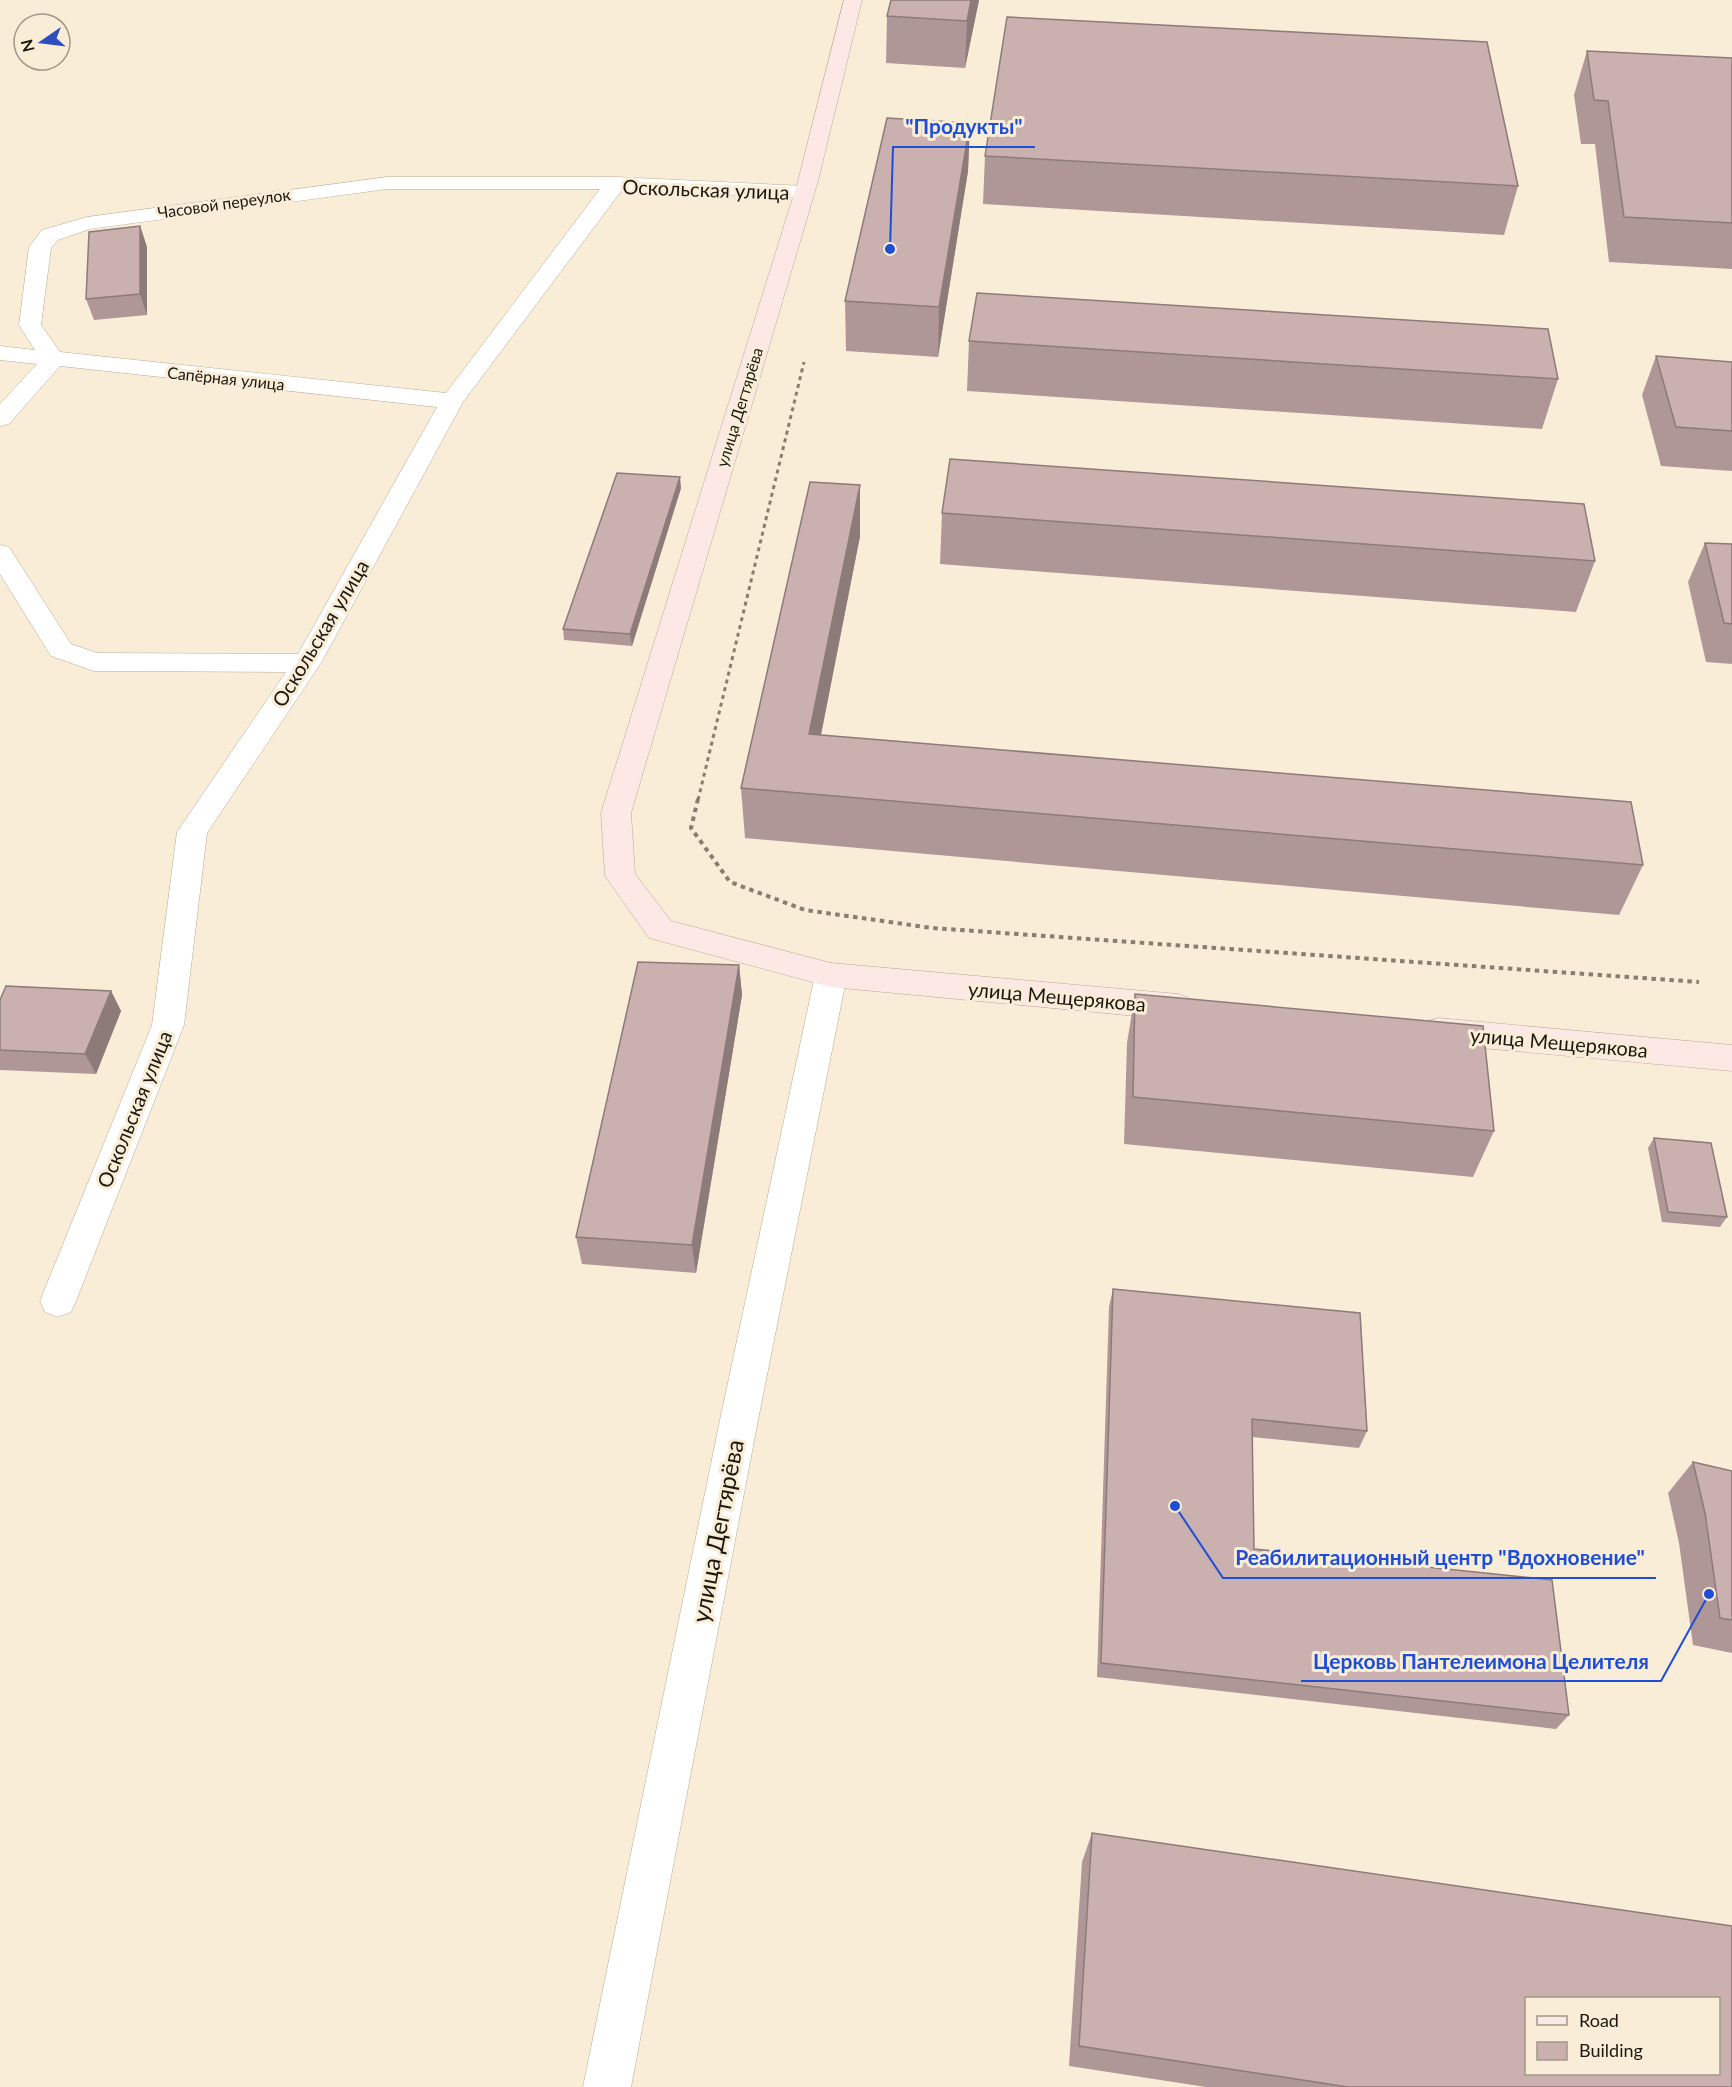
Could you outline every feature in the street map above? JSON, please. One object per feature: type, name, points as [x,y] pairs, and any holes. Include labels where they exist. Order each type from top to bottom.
[{"type":"street","name":"улица Дегтярёва","points":[[616,813],[804,192],[853,0]]},
{"type":"street","name":"Часовой переулок","points":[[52,360],[30,325],[40,247],[50,235],[87,223],[305,192],[387,183],[616,183]]},
{"type":"street","name":"Оскольская улица","points":[[58,1301],[168,1025],[192,832],[307,663],[452,400],[616,183],[804,192]]},
{"type":"street","name":"Сапёрная улица","points":[[0,353],[452,400]]},
{"type":"street","points":[[0,419],[52,360]]},
{"type":"street","points":[[0,553],[61,650],[94,662],[307,663]]},
{"type":"street","name":"улица Мещерякова","points":[[616,813],[620,876],[660,930],[831,975],[1210,1010]]},
{"type":"street","name":"улица Дегтярёва","points":[[607,2087],[739,1420],[831,975]]},
{"type":"street","name":"улица Мещерякова","points":[[1412,1029],[1732,1058]]},
{"type":"path","points":[[804,362],[691,828],[730,882],[805,910],[932,928],[1699,982]]},
{"type":"building","points":[[891,0],[971,0],[967,21],[887,16]]},
{"type":"building","points":[[1007,17],[1487,42],[1518,186],[985,156]]},
{"type":"building","points":[[1587,51],[1732,58],[1732,223],[1624,217],[1608,101],[1594,100]]},
{"type":"building","points":[[887,118],[970,123],[939,307],[845,301]]},
{"type":"building","points":[[140,226],[140,294],[86,299],[89,232]]},
{"type":"building","points":[[977,293],[1548,329],[1558,379],[969,341]]},
{"type":"building","points":[[1656,356],[1732,362],[1732,431],[1676,427]]},
{"type":"building","points":[[950,459],[1584,504],[1595,561],[942,513]]},
{"type":"building","points":[[617,473],[680,477],[630,634],[563,629]]},
{"type":"building","points":[[810,482],[860,485],[809,734],[1631,802],[1643,865],[741,788]]},
{"type":"building","points":[[1705,543],[1732,544],[1732,624],[1724,623]]},
{"type":"building","points":[[638,962],[739,965],[692,1245],[576,1237]]},
{"type":"building","points":[[6,986],[111,991],[85,1054],[0,1050],[0,1000]]},
{"type":"building","points":[[1135,994],[1483,1026],[1494,1131],[1133,1097]]},
{"type":"building","points":[[1654,1138],[1711,1143],[1727,1217],[1668,1212]]},
{"type":"building","points":[[1113,1289],[1360,1313],[1367,1431],[1252,1419],[1254,1549],[1552,1580],[1569,1715],[1101,1663]]},
{"type":"building","points":[[1693,1462],[1732,1471],[1732,1620],[1720,1618],[1705,1513]]},
{"type":"building","points":[[1092,1833],[1732,1926],[1732,2087],[1348,2087],[1079,2046]]},
{"type":"place","name":"\"Продукты\"","points":[[890,249]]},
{"type":"place","name":"Реабилитационный центр \"Вдохновение\"","points":[[1175,1506]]},
{"type":"place","name":"Церковь Пантелеимона Целителя","points":[[1709,1594]]}]
